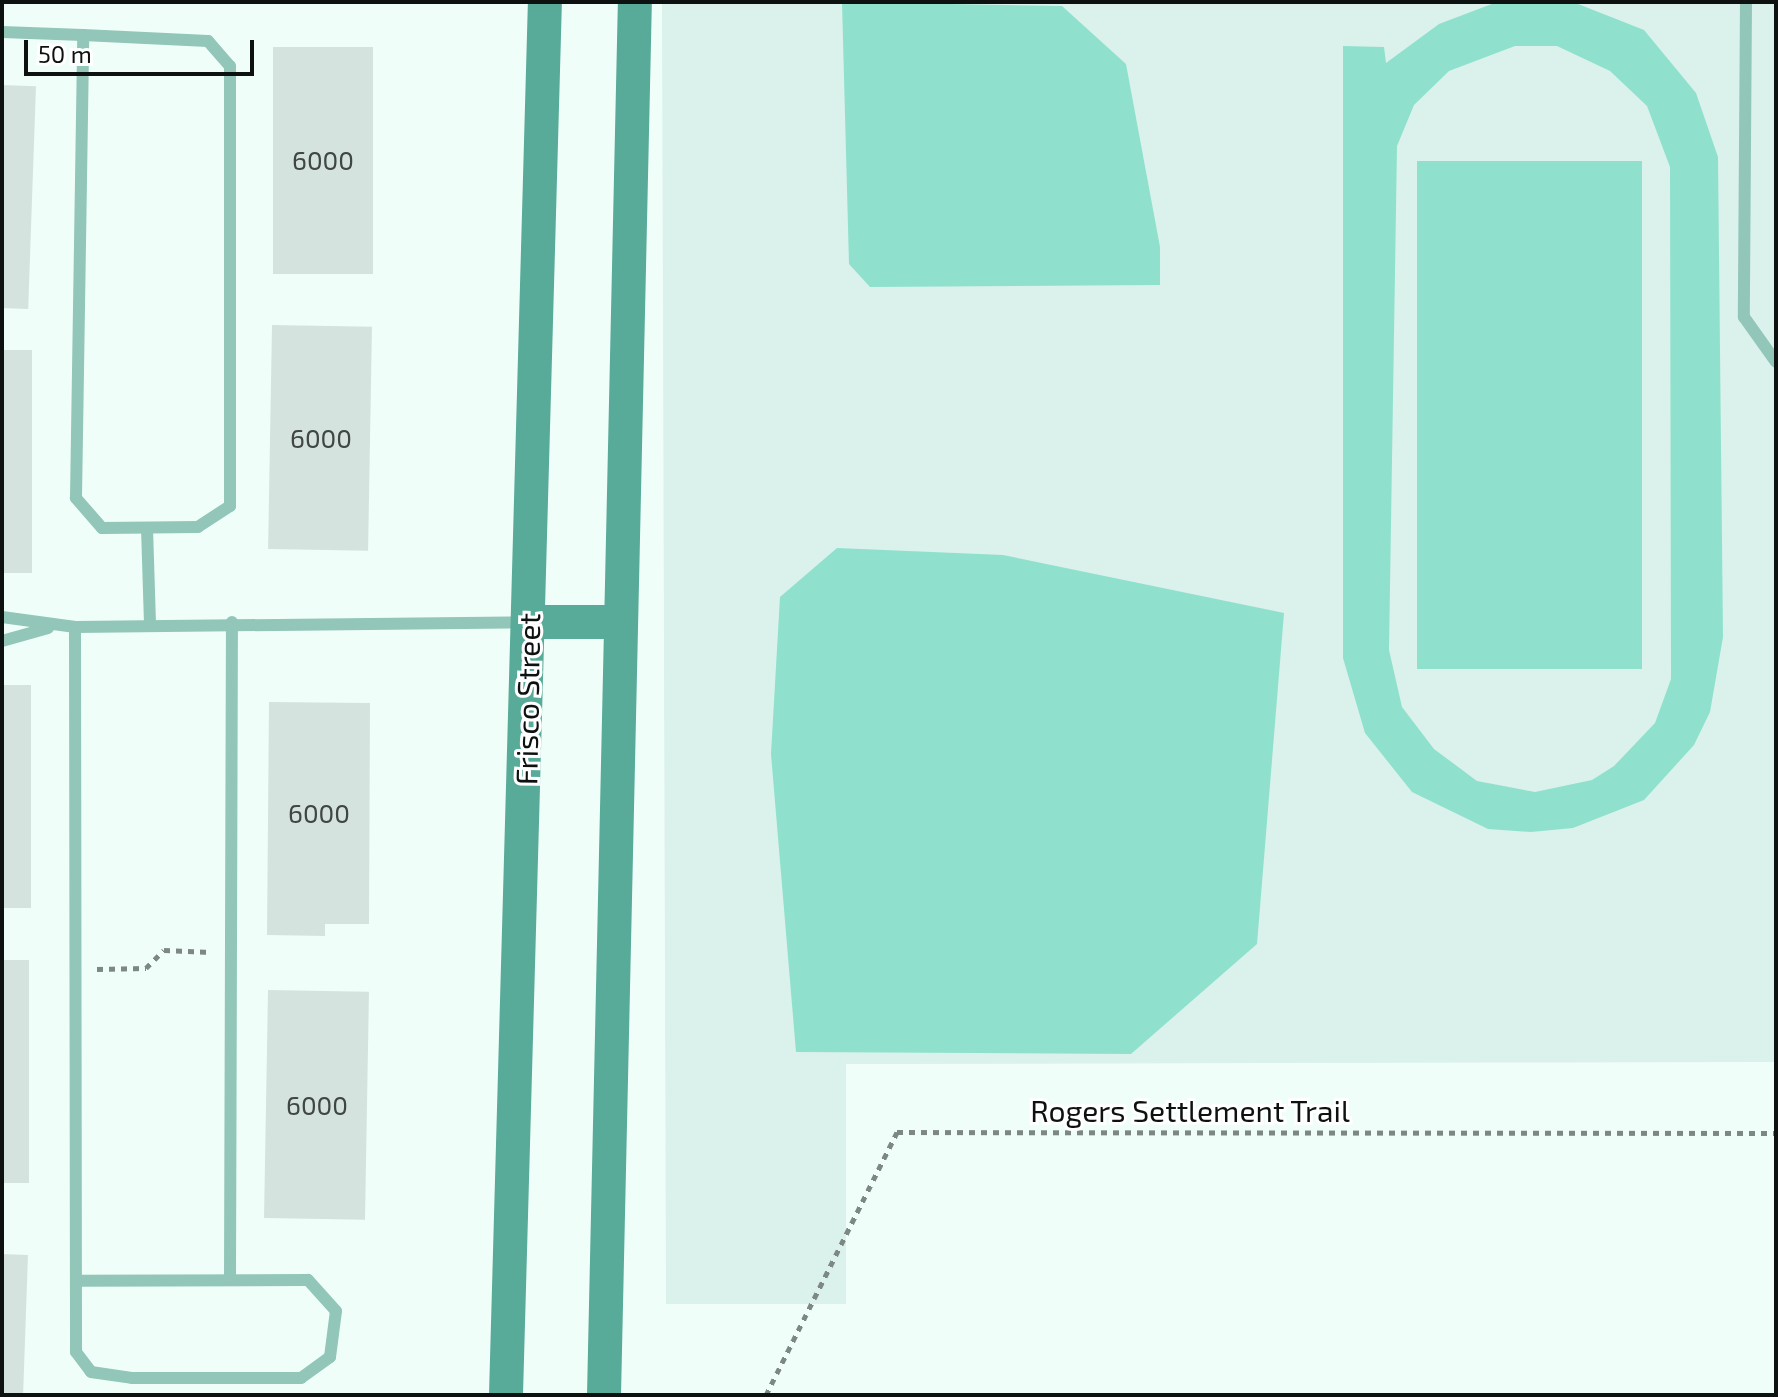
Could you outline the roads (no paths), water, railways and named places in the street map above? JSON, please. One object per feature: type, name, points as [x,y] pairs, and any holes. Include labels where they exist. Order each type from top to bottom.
[{"type":"street","name":"Frisco Street","points":[[506,1395],[545,2]]},
{"type":"street","points":[[604,1395],[617,622],[635,2]]},
{"type":"street","points":[[529,622],[617,622]]},
{"type":"lane","points":[[1746,2],[1744,317],[1776,362]]},
{"type":"lane","points":[[2,32],[83,35],[208,41],[230,66],[230,506],[198,527],[102,528],[76,498],[83,35]]},
{"type":"lane","points":[[147,528],[150,625]]},
{"type":"lane","points":[[2,617],[51,627],[232,622],[529,622]]},
{"type":"lane","points":[[230,1279],[232,622]]},
{"type":"lane","points":[[2,641],[51,627]]},
{"type":"lane","points":[[75,627],[76,1352],[91,1372],[301,1378],[330,1357],[336,1311],[308,1280],[76,1281]]}]
